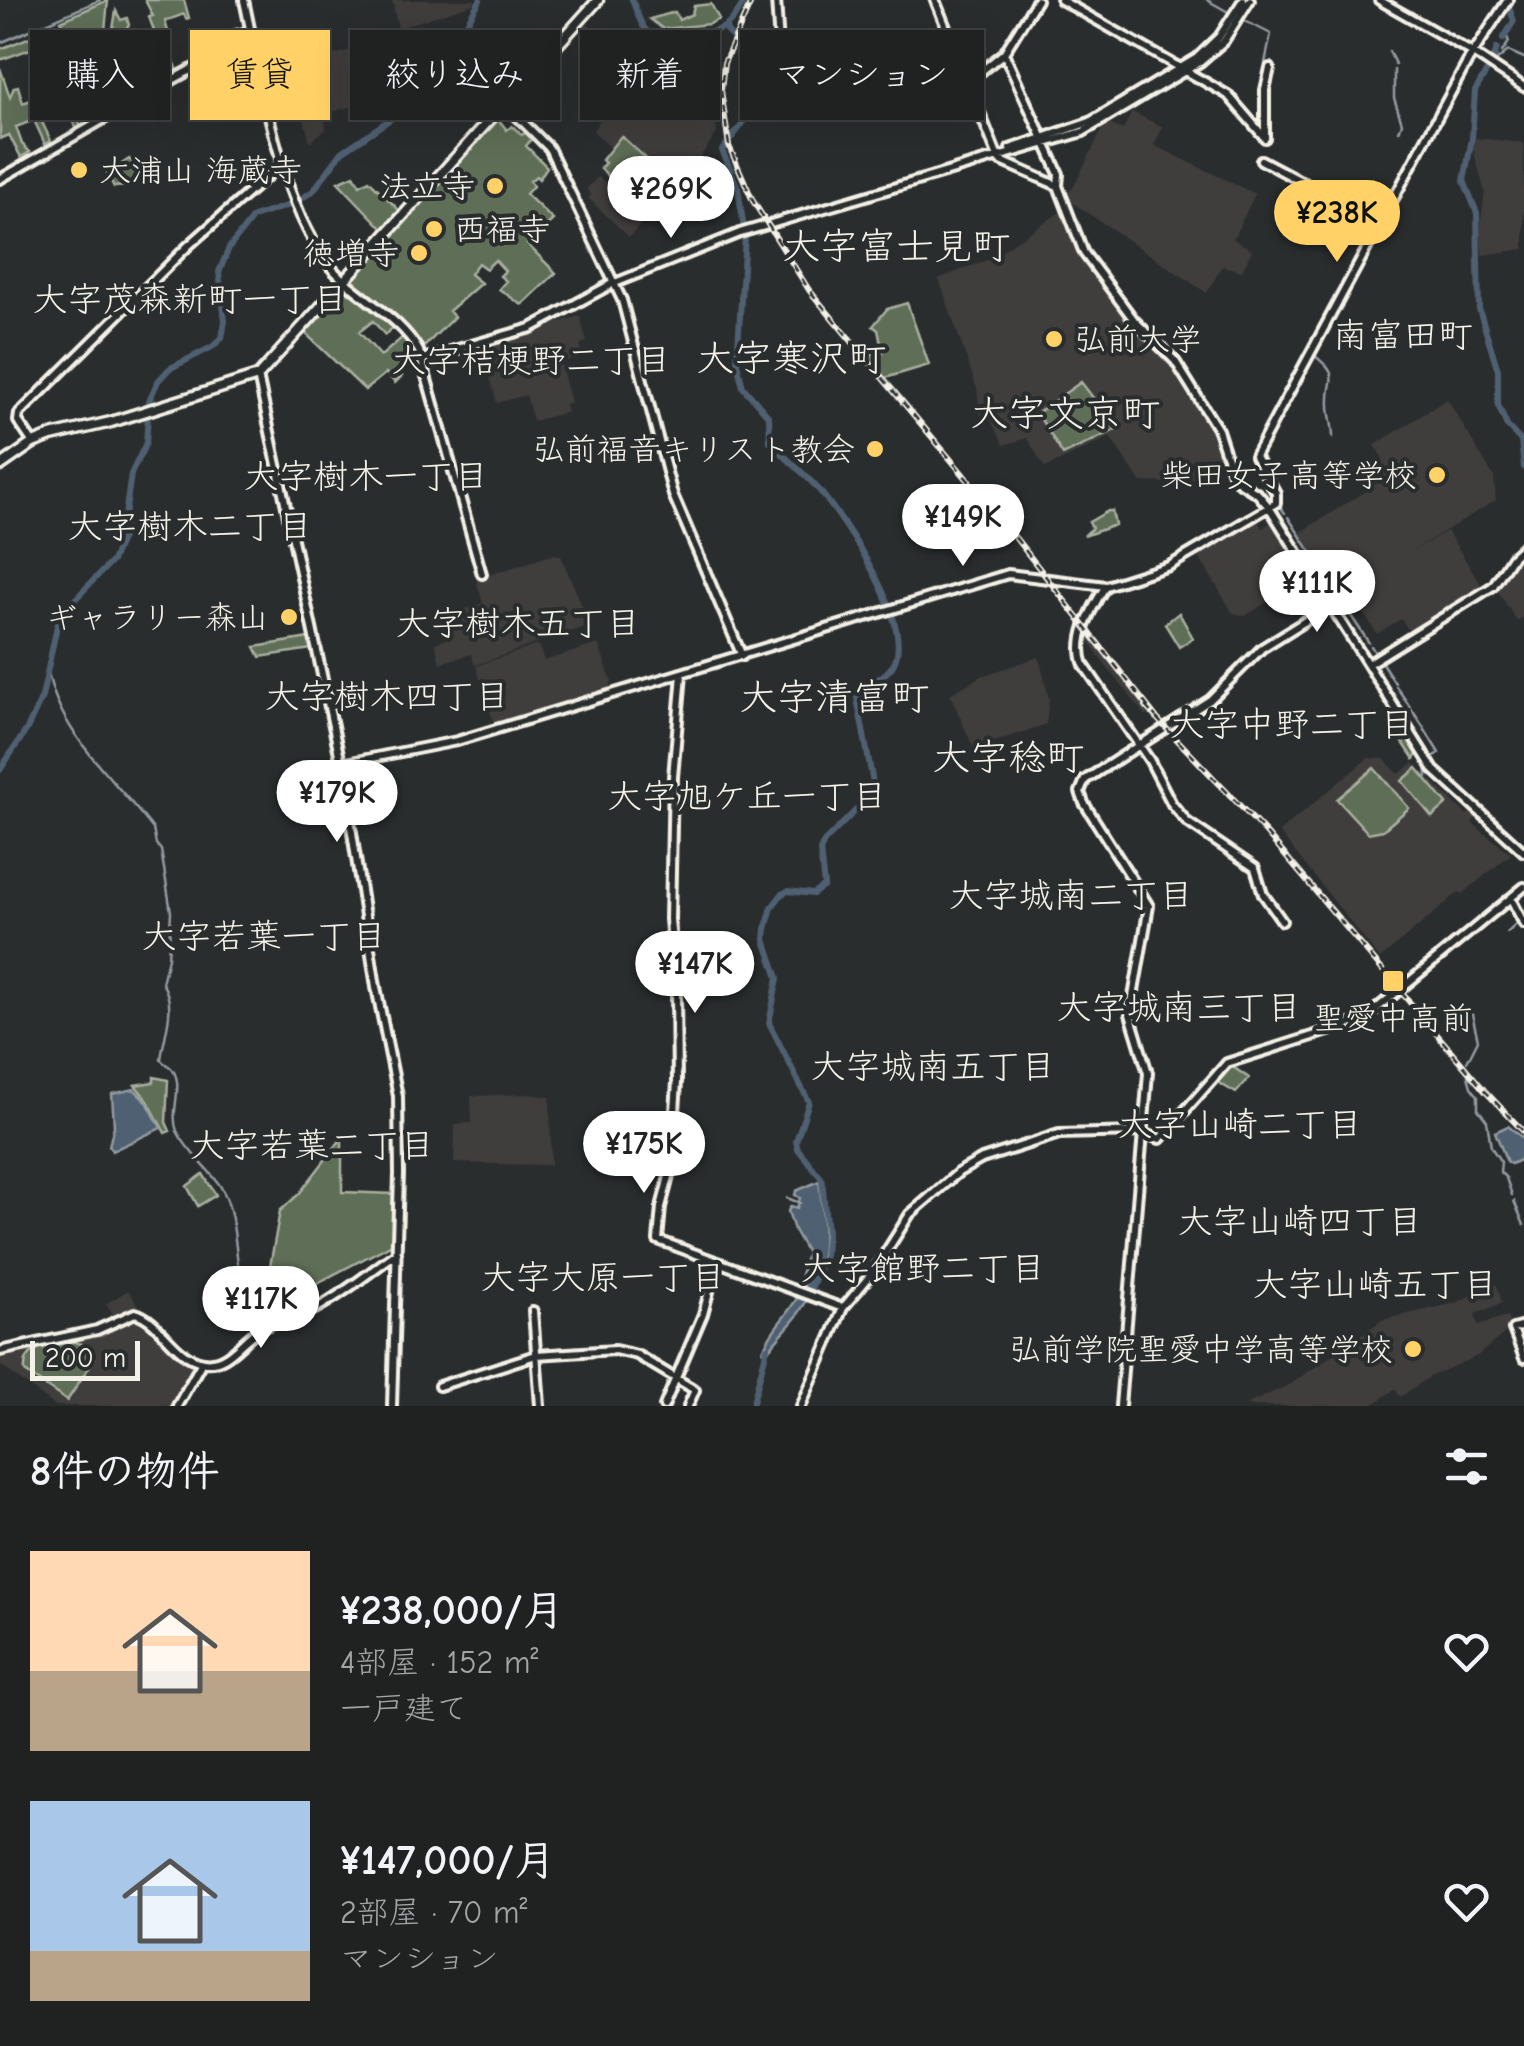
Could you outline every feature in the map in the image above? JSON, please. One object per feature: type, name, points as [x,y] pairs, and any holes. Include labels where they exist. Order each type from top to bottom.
[{"type":"main road","points":[[560,42],[598,0]]},
{"type":"main road","points":[[0,466],[32,444],[258,376],[488,120]]},
{"type":"street","points":[[244,0],[250,30]]},
{"type":"street","points":[[776,0],[778,30]]},
{"type":"street","points":[[935,0],[947,30]]},
{"type":"street","points":[[984,69],[1004,53],[1037,0]]},
{"type":"street","points":[[1061,0],[1228,95],[1265,138],[1265,90],[1270,68]]},
{"type":"street","points":[[422,360],[531,328],[614,283],[743,232],[962,170],[1100,124],[1224,41],[1246,0]]},
{"type":"street","points":[[1380,0],[1524,87]]},
{"type":"street","points":[[1269,508],[1270,483],[1255,456],[1473,53],[1508,0]]},
{"type":"street","points":[[1004,53],[1059,174],[1058,186],[1084,253],[1134,320],[1175,361],[1218,430],[1234,478],[1258,494],[1269,508],[1434,770],[1524,852]]},
{"type":"street","points":[[0,179],[190,70]]},
{"type":"street","points":[[270,120],[280,165],[326,262],[408,336],[422,360],[482,574]]},
{"type":"street","points":[[521,120],[546,144],[614,283],[635,343],[673,495],[742,656]]},
{"type":"street","points":[[983,120],[999,160],[1058,186]]},
{"type":"street","points":[[1261,160],[1380,223]]},
{"type":"street","points":[[32,444],[18,421],[19,414],[188,246],[280,165]]},
{"type":"street","points":[[258,376],[342,768],[376,986],[398,1096],[398,1253],[392,1406]]},
{"type":"street","points":[[342,768],[346,763],[455,742],[1008,574],[1106,586],[1169,566],[1269,508]]},
{"type":"street","points":[[1368,664],[1493,586],[1524,546]]},
{"type":"street","points":[[1106,586],[1081,637],[1080,655],[1182,818],[1255,868],[1262,894],[1282,921]]},
{"type":"street","points":[[1120,1406],[1148,1073],[1130,1014],[1149,906],[1080,792],[1085,780],[1210,700],[1262,648],[1331,605]]},
{"type":"street","points":[[682,674],[673,777],[670,919],[677,1082],[671,1169],[657,1237],[843,1308]]},
{"type":"street","points":[[801,1406],[843,1308],[874,1270],[910,1214],[973,1162],[1059,1134],[1108,1131],[1160,1139],[1227,1064],[1362,1020],[1524,887]]},
{"type":"street","points":[[1511,898],[1524,924]]},
{"type":"street","points":[[0,1351],[97,1330],[134,1313],[141,1314],[177,1348],[202,1362],[223,1358],[262,1328],[315,1308],[398,1253]]},
{"type":"street","points":[[664,1406],[703,1314],[716,1262]]},
{"type":"street","points":[[533,1311],[540,1406]]},
{"type":"street","points":[[1524,1326],[1513,1329],[1524,1358]]},
{"type":"street","points":[[439,1386],[536,1356],[622,1350],[637,1354],[695,1390],[688,1406]]},
{"type":"street","points":[[178,1406],[202,1362]]},
{"type":"shaded area","points":[[392,0],[475,0],[473,4],[398,28]]},
{"type":"shaded area","points":[[584,20],[593,30],[581,30],[578,26]]},
{"type":"shaded area","points":[[350,51],[350,107],[330,112],[330,56]]},
{"type":"shaded area","points":[[1132,112],[1163,127],[1154,145],[1255,194],[1233,239],[1252,250],[1242,271],[1222,266],[1207,293],[1067,199],[1104,126],[1123,130]]},
{"type":"shaded area","points":[[304,120],[325,120],[326,129],[310,142]]},
{"type":"shaded area","points":[[600,120],[714,120],[717,133],[681,184],[629,237],[588,198],[591,195],[586,189],[598,177],[605,182],[610,177],[624,191],[650,162],[622,136],[610,147],[593,131]]},
{"type":"shaded area","points":[[1476,138],[1524,143],[1524,249],[1482,255],[1480,227],[1485,192],[1473,148]]},
{"type":"shaded area","name":"弘前大学","points":[[1062,211],[1080,255],[1130,323],[1166,355],[1212,429],[1223,462],[1173,489],[1168,483],[1141,482],[1110,437],[1045,468],[1027,438],[1004,445],[986,411],[980,415],[977,389],[939,279],[989,259]]},
{"type":"shaded area","points":[[580,316],[587,342],[580,344],[583,355],[560,363],[571,402],[565,404],[567,412],[533,421],[526,395],[497,403],[481,345]]},
{"type":"shaded area","points":[[1447,399],[1494,477],[1496,500],[1407,554],[1447,531],[1482,586],[1410,632],[1401,619],[1377,634],[1351,592],[1339,599],[1298,534],[1367,490],[1365,485],[1383,474],[1378,464],[1383,459],[1375,445]]},
{"type":"shaded area","points":[[1257,519],[1262,528],[1271,522],[1308,577],[1245,616],[1233,613],[1197,554]]},
{"type":"shaded area","points":[[1524,548],[1524,617],[1517,621],[1495,587]]},
{"type":"shaded area","points":[[555,554],[561,556],[590,625],[475,665],[471,654],[440,663],[435,643],[447,639],[440,618],[483,603],[476,579]]},
{"type":"shaded area","points":[[1088,627],[1166,725],[1162,728],[1149,714],[1146,716],[1102,661],[1085,633]]},
{"type":"shaded area","points":[[598,644],[612,682],[607,691],[495,727],[476,666],[538,645],[544,661]]},
{"type":"shaded area","points":[[1039,657],[1049,699],[1046,724],[974,749],[950,694],[982,676]]},
{"type":"shaded area","points":[[1368,758],[1384,759],[1399,774],[1413,763],[1467,815],[1472,811],[1477,816],[1472,823],[1511,854],[1380,959],[1279,832]]},
{"type":"shaded area","points":[[471,1096],[550,1097],[551,1165],[454,1163],[455,1124],[472,1123]]},
{"type":"shaded area","name":"弘前学院聖愛中学高等学校","points":[[1497,1285],[1502,1303],[1475,1314],[1478,1325],[1507,1316],[1511,1328],[1477,1356],[1431,1376],[1400,1397],[1395,1389],[1371,1406],[1243,1406],[1291,1384],[1382,1320],[1456,1303]]},
{"type":"shaded area","points":[[128,1290],[139,1306],[116,1318],[106,1304]]},
{"type":"shaded area","points":[[137,1317],[173,1349],[198,1364],[174,1406],[55,1406],[0,1365],[0,1354],[102,1332]]},
{"type":"green space","points":[[108,0],[105,30],[64,30],[61,21]]},
{"type":"green space","points":[[145,0],[184,0],[189,18],[184,14],[165,21],[168,30],[154,30],[149,17],[153,16]]},
{"type":"green space","points":[[711,4],[719,19],[709,24],[663,29],[650,19],[675,12],[679,20],[692,14],[694,6]]},
{"type":"green space","points":[[116,11],[121,20],[127,18],[126,30],[112,30]]},
{"type":"green space","points":[[30,37],[30,49],[0,60],[0,49]]},
{"type":"green space","points":[[174,61],[179,73],[170,78],[170,63]]},
{"type":"green space","points":[[0,68],[10,97],[18,86],[23,103],[30,100],[30,120],[34,120],[16,127],[22,144],[30,152],[21,157],[9,135],[0,139]]},
{"type":"green space","points":[[34,120],[44,120],[51,141],[45,144]]},
{"type":"green space","points":[[492,120],[499,120],[507,130],[512,126],[522,135],[527,132],[533,137],[526,146],[547,167],[539,179],[536,176],[530,181],[533,186],[526,194],[553,220],[527,244],[556,273],[522,305],[499,289],[506,281],[500,276],[505,271],[495,260],[486,269],[478,263],[470,274],[481,283],[449,311],[454,317],[422,349],[416,338],[349,279]]},
{"type":"green space","points":[[621,136],[650,162],[624,191],[600,168]]},
{"type":"green space","points":[[129,159],[141,171],[141,178],[130,186],[114,187],[107,174]]},
{"type":"green space","points":[[354,175],[360,185],[369,180],[399,210],[383,229],[338,182]]},
{"type":"green space","points":[[345,282],[394,327],[385,335],[373,321],[359,332],[381,356],[404,336],[417,355],[399,372],[402,376],[395,383],[386,373],[365,390],[302,330]]},
{"type":"green space","points":[[907,303],[929,365],[885,378],[869,360],[873,353],[883,353],[878,330],[873,326],[887,309]]},
{"type":"green space","points":[[1081,382],[1117,429],[1063,455],[1037,413]]},
{"type":"green space","points":[[1112,511],[1115,525],[1084,536],[1092,528],[1089,522]]},
{"type":"green space","points":[[1179,613],[1193,638],[1179,647],[1165,624]]},
{"type":"green space","points":[[309,638],[312,649],[260,657],[255,647]]},
{"type":"green space","points":[[1398,718],[1418,753],[1414,759],[1390,723]]},
{"type":"green space","points":[[1374,768],[1409,808],[1383,830],[1368,833],[1337,799]]},
{"type":"green space","points":[[1417,768],[1447,804],[1432,817],[1402,781]]},
{"type":"green space","points":[[1230,1065],[1249,1078],[1236,1093],[1214,1080]]},
{"type":"green space","points":[[154,1077],[168,1080],[166,1122],[170,1131],[165,1133],[135,1085],[154,1082]]},
{"type":"green space","points":[[342,1138],[342,1192],[395,1194],[394,1243],[306,1289],[269,1272],[280,1211],[299,1194]]},
{"type":"green space","points":[[203,1174],[216,1195],[198,1206],[187,1186]]},
{"type":"green space","points":[[68,1340],[82,1344],[95,1358],[67,1401],[25,1372],[25,1364],[32,1352]]},
{"type":"water","points":[[134,1089],[147,1102],[161,1128],[112,1151],[112,1094]]},
{"type":"water","points":[[1508,1126],[1524,1139],[1524,1158],[1511,1164],[1495,1132]]},
{"type":"water","points":[[819,1181],[824,1235],[815,1283],[797,1316],[767,1352],[763,1351],[804,1285],[799,1282],[807,1253],[788,1211],[791,1206],[797,1208],[800,1198],[796,1191]]},
{"type":"waterway","points":[[0,43],[100,0]]},
{"type":"waterway","points":[[0,770],[42,697],[59,616],[112,561],[122,537],[131,474],[146,443],[149,401],[158,381],[169,369],[222,338],[225,321],[219,272],[229,248],[253,217],[293,204],[313,191],[342,152],[395,116],[447,58],[480,0]]},
{"type":"waterway","points":[[632,0],[645,29],[651,34],[672,37],[720,29],[732,20],[745,0]]},
{"type":"waterway","points":[[1207,0],[1230,13]]},
{"type":"waterway","points":[[1503,39],[1514,21],[1509,7]]},
{"type":"waterway","points":[[1243,20],[1271,34],[1265,63]]},
{"type":"waterway","points":[[726,26],[727,32],[755,59],[759,70],[742,125],[722,150],[738,188],[745,236],[737,363],[743,387],[769,417],[770,441],[819,490],[859,547],[885,597],[898,643],[892,667],[857,698],[873,783],[869,797],[824,842],[820,851],[824,886],[813,894],[782,894],[772,907],[766,929],[765,940],[778,978],[769,1023],[809,1102],[796,1141],[798,1149],[822,1179],[825,1255],[810,1291]]},
{"type":"waterway","points":[[1502,52],[1509,42],[1507,37]]},
{"type":"waterway","points":[[1493,61],[1497,48]]},
{"type":"waterway","points":[[1389,51],[1395,64]]},
{"type":"waterway","points":[[1496,61],[1508,51],[1524,58]]},
{"type":"waterway","points":[[1394,70],[1394,98],[1402,123],[1399,131]]},
{"type":"waterway","points":[[1487,71],[1475,91],[1464,181],[1477,213],[1479,309],[1498,370],[1498,405],[1507,426],[1521,441],[1524,468]]},
{"type":"waterway","points":[[1314,355],[1332,378],[1329,405],[1333,437]]},
{"type":"waterway","points":[[1279,505],[1285,513]]},
{"type":"waterway","points":[[1288,517],[1323,571]]},
{"type":"waterway","points":[[1325,575],[1340,598]]},
{"type":"waterway","points":[[1342,602],[1369,643]]},
{"type":"waterway","points":[[1371,646],[1376,654]]},
{"type":"waterway","points":[[1380,660],[1395,683]]},
{"type":"waterway","points":[[48,672],[54,695],[76,736],[153,829],[161,850],[171,912],[162,983],[169,1011],[161,1060],[176,1075],[177,1131],[226,1199],[238,1263]]},
{"type":"waterway","points":[[1396,686],[1410,707]]},
{"type":"waterway","points":[[1412,710],[1424,728]]},
{"type":"waterway","points":[[1425,730],[1439,753],[1432,758]]},
{"type":"waterway","points":[[1426,763],[1427,777]]},
{"type":"waterway","points":[[1507,933],[1520,921]]},
{"type":"waterway","points":[[1467,1062],[1478,1040],[1472,1014]]},
{"type":"waterway","points":[[1468,1076],[1478,1096],[1478,1109],[1487,1121],[1491,1147],[1501,1162],[1500,1172],[1512,1195]]},
{"type":"waterway","points":[[787,1198],[800,1203]]},
{"type":"waterway","points":[[1514,1201],[1524,1225]]},
{"type":"waterway","points":[[752,1406],[767,1348]]},
{"type":"railway","points":[[752,0],[724,63],[721,90],[729,146],[753,201],[809,290],[1003,522],[1156,717]]},
{"type":"railway","points":[[1145,706],[1266,833],[1524,1132]]},
{"type":"place","name":"大浦山 海蔵寺","points":[[79,170]]},
{"type":"place","name":"法立寺","points":[[495,186]]},
{"type":"place","name":"西福寺","points":[[434,229]]},
{"type":"place","name":"徳増寺","points":[[419,253]]},
{"type":"place","name":"弘前大学","points":[[1054,339]]},
{"type":"place","name":"弘前福音キリスト教会","points":[[875,449]]},
{"type":"place","name":"柴田女子高等学校","points":[[1437,475]]},
{"type":"place","name":"ギャラリー森山","points":[[289,617]]},
{"type":"place","name":"聖愛中高前","points":[[1393,981]]},
{"type":"place","name":"弘前学院聖愛中学高等学校","points":[[1413,1349]]},
{"type":"district","name":"大字富士見町","points":[[896,246]]},
{"type":"district","name":"大字茂森新町一丁目","points":[[190,299]]},
{"type":"district","name":"南富田町","points":[[1403,335]]},
{"type":"district","name":"大字寒沢町","points":[[791,358]]},
{"type":"district","name":"大字桔梗野二丁目","points":[[531,360]]},
{"type":"district","name":"大字文京町","points":[[1065,413]]},
{"type":"district","name":"大字樹木一丁目","points":[[366,476]]},
{"type":"district","name":"大字樹木二丁目","points":[[190,526]]},
{"type":"district","name":"大字樹木五丁目","points":[[518,623]]},
{"type":"district","name":"大字樹木四丁目","points":[[387,696]]},
{"type":"district","name":"大字清富町","points":[[834,697]]},
{"type":"district","name":"大字中野二丁目","points":[[1292,724]]},
{"type":"district","name":"大字稔町","points":[[1008,757]]},
{"type":"district","name":"大字旭ケ丘一丁目","points":[[747,796]]},
{"type":"district","name":"大字城南二丁目","points":[[1071,895]]},
{"type":"district","name":"大字若葉一丁目","points":[[264,936]]},
{"type":"district","name":"大字城南三丁目","points":[[1179,1007]]},
{"type":"district","name":"大字城南五丁目","points":[[933,1066]]},
{"type":"district","name":"大字山崎二丁目","points":[[1240,1124]]},
{"type":"district","name":"大字若葉二丁目","points":[[312,1145]]},
{"type":"district","name":"大字山崎四丁目","points":[[1300,1221]]},
{"type":"district","name":"大字館野二丁目","points":[[923,1268]]},
{"type":"district","name":"大字大原一丁目","points":[[603,1277]]},
{"type":"district","name":"大字山崎五丁目","points":[[1375,1284]]}]
